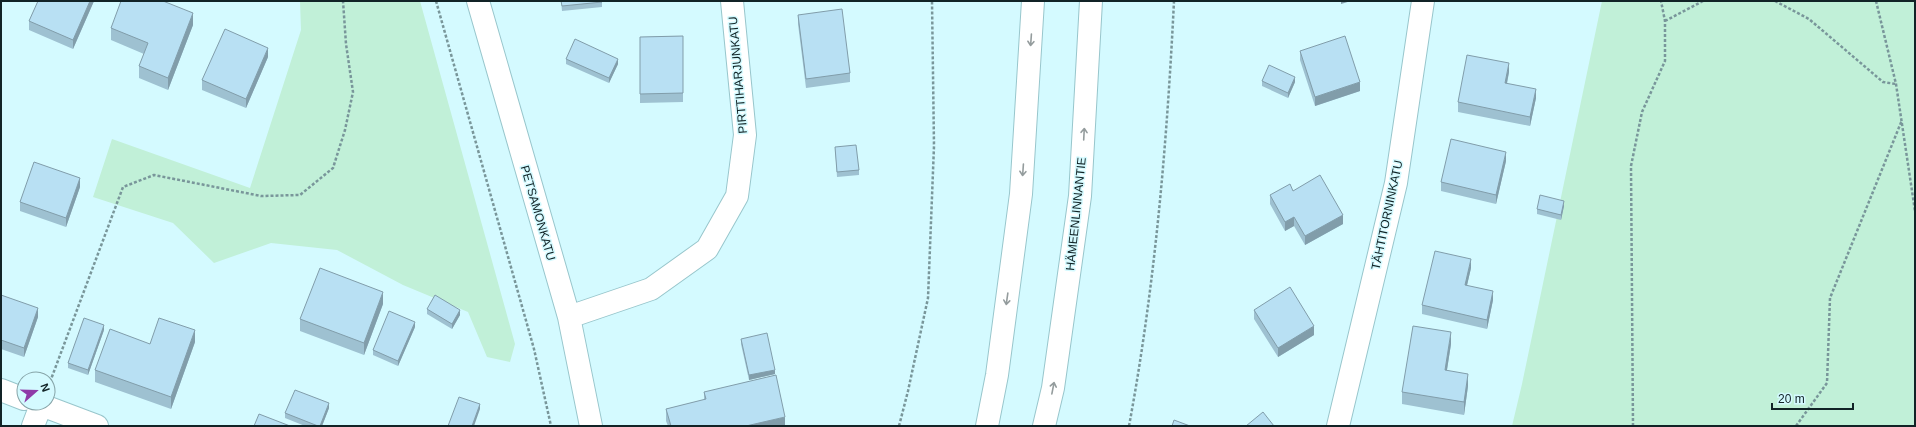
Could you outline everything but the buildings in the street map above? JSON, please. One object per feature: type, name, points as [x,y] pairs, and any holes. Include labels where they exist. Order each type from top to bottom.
[{"type":"street","name":"PETSAMONKATU","points":[[478,1],[569,317],[591,426]]},
{"type":"street","name":"PIRTTIHARJUNKATU","points":[[569,317],[651,289],[707,249],[737,196],[745,135],[732,1]]},
{"type":"street","points":[[987,426],[997,374],[1021,194],[1033,1]]},
{"type":"street","name":"HÄMEENLINNANTIE","points":[[1044,426],[1053,388],[1080,196],[1091,1]]},
{"type":"street","name":"TÄHTITORNINKATU","points":[[1338,426],[1396,183],[1423,1]]},
{"type":"street","points":[[1,390],[16,393]]},
{"type":"street","points":[[56,407],[97,426]]},
{"type":"street","points":[[34,426],[36,411]]},
{"type":"path","points":[[48,371],[123,187],[154,174],[261,196],[300,195],[333,168],[345,130],[353,92],[346,44],[343,1]]},
{"type":"path","points":[[436,1],[534,349],[551,426]]},
{"type":"path","points":[[899,426],[928,298],[934,146],[932,1]]},
{"type":"path","points":[[1129,426],[1137,383],[1157,227],[1174,1]]},
{"type":"path","points":[[1633,426],[1631,166],[1642,112],[1665,61],[1665,21],[1662,1]]},
{"type":"path","points":[[1665,21],[1703,1]]},
{"type":"path","points":[[1775,1],[1809,19],[1883,82],[1896,84]]},
{"type":"path","points":[[1876,1],[1896,84],[1915,211]]},
{"type":"path","points":[[1796,426],[1827,383],[1830,298],[1902,120]]},
{"type":"green space","points":[[300,1],[420,1],[515,344],[510,362],[487,357],[468,312],[403,285],[337,250],[271,243],[214,263],[173,223],[93,197],[112,139],[250,188],[301,30]]},
{"type":"green space","points":[[1602,1],[1915,1],[1915,426],[1512,426]]}]
